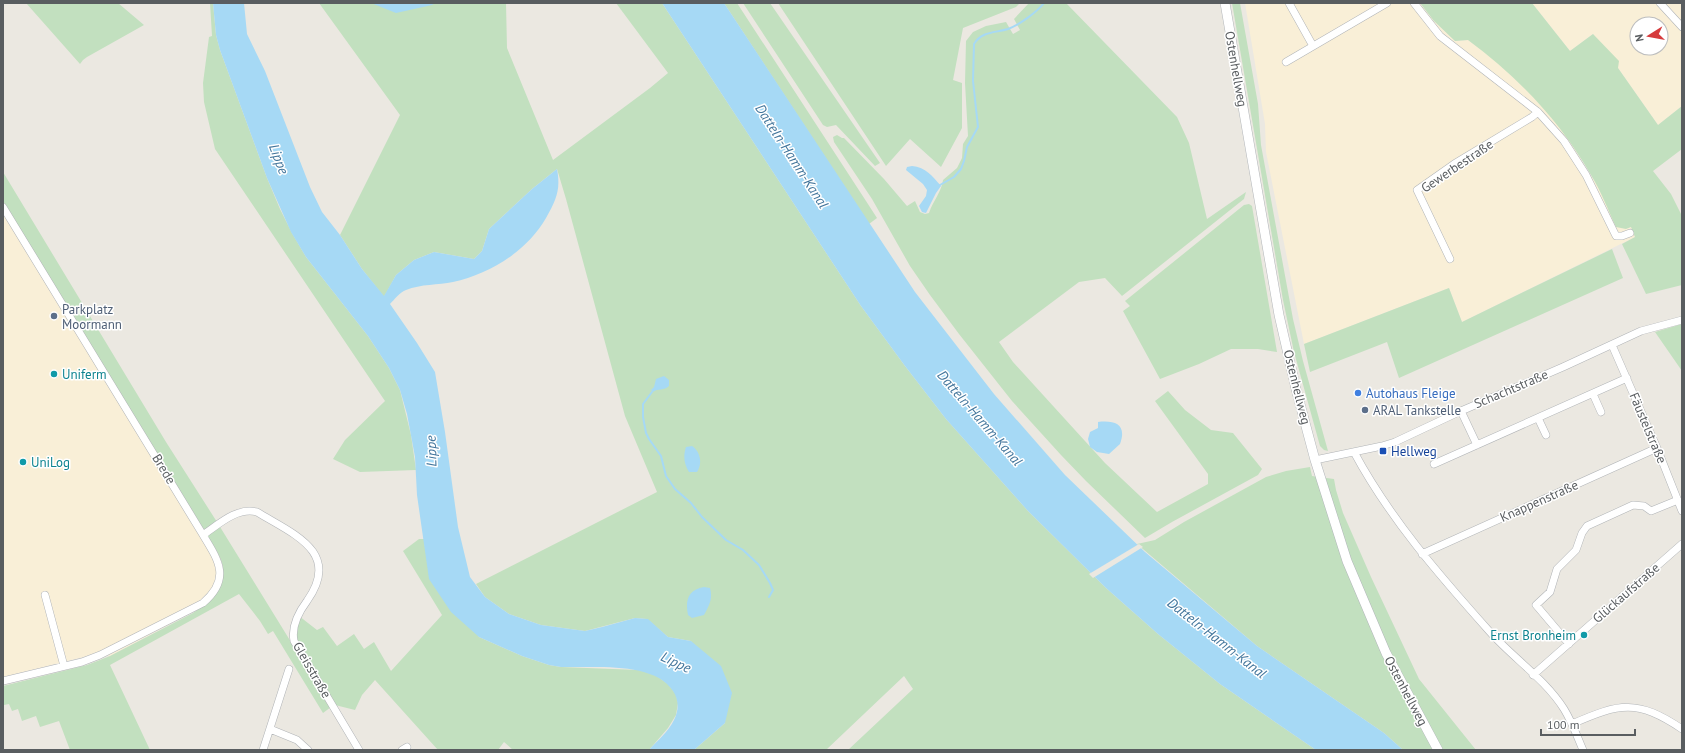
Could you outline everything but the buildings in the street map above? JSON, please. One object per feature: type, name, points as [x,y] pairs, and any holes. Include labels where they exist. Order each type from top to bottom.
[{"type":"main road","name":"Ostenhellweg","points":[[1225,3],[1279,315],[1296,389],[1316,460],[1347,561],[1386,653],[1438,750]]},
{"type":"street","points":[[1289,3],[1313,46]]},
{"type":"street","points":[[1286,62],[1387,3]]},
{"type":"street","points":[[1414,3],[1440,36],[1538,112],[1564,141],[1576,158],[1616,236],[1622,236],[1630,233]]},
{"type":"street","points":[[1660,3],[1682,27]]},
{"type":"street","name":"Gewerbestraße","points":[[1450,259],[1417,190],[1454,164],[1538,112]]},
{"type":"street","name":"Brede","points":[[3,207],[204,535],[218,560],[220,572],[219,580],[211,596],[196,607],[100,655],[82,662],[3,681]]},
{"type":"street","name":"Schachtstraße","points":[[1316,460],[1395,442],[1461,410],[1612,345],[1652,328],[1682,320]]},
{"type":"street","name":"Fäustelstraße","points":[[1612,345],[1657,448],[1682,512]]},
{"type":"street","points":[[1434,464],[1627,378]]},
{"type":"street","points":[[1593,394],[1601,412]]},
{"type":"street","points":[[1461,410],[1477,445]]},
{"type":"street","points":[[1538,418],[1546,435]]},
{"type":"street","name":"Knappenstraße","points":[[1422,554],[1657,448]]},
{"type":"street","points":[[1354,452],[1397,522],[1422,554],[1491,634],[1533,675],[1563,708],[1572,724],[1583,750]]},
{"type":"street","points":[[1569,644],[1536,605],[1550,592],[1557,569],[1576,550],[1584,530],[1591,524],[1633,505],[1644,506],[1651,511],[1678,500]]},
{"type":"street","name":"Gleisstraße","points":[[204,535],[234,515],[249,510],[257,512],[303,541],[315,554],[320,568],[319,578],[313,593],[296,620],[293,630],[294,641],[359,750]]},
{"type":"street","name":"Glückaufstraße","points":[[1533,675],[1682,544]]},
{"type":"street","points":[[45,595],[64,666]]},
{"type":"street","points":[[263,750],[289,669]]},
{"type":"street","points":[[1572,724],[1606,709],[1623,706],[1644,709],[1656,714],[1682,730]]},
{"type":"street","points":[[270,729],[297,740],[308,750]]},
{"type":"shaded area","points":[[1245,3],[1420,3],[1434,21],[1455,41],[1468,40],[1495,60],[1533,96],[1565,133],[1591,176],[1631,227],[1635,237],[1462,322],[1449,288],[1304,344],[1266,152],[1265,124]]},
{"type":"shaded area","points":[[1532,3],[1682,3],[1682,106],[1658,125],[1593,34],[1570,51]]},
{"type":"shaded area","points":[[3,201],[209,538],[221,559],[223,573],[222,581],[204,606],[110,656],[99,653],[3,677],[4,537]]},
{"type":"green space","points":[[26,3],[118,3],[144,25],[87,57],[80,64]]},
{"type":"green space","points":[[210,3],[213,3],[216,35],[220,50],[267,178],[280,209],[306,257],[368,336],[389,368],[400,390],[411,435],[416,470],[360,472],[333,459],[345,440],[385,401],[215,149],[204,102],[203,83],[209,37],[212,36]]},
{"type":"green space","points":[[319,3],[506,3],[507,48],[553,160],[668,73],[616,3],[662,3],[861,306],[946,419],[1028,511],[1106,588],[1158,634],[1220,684],[1316,750],[848,750],[913,689],[904,676],[826,750],[694,750],[725,723],[691,641],[668,637],[647,619],[635,618],[585,631],[541,625],[509,614],[485,597],[476,584],[657,492],[625,416],[557,169],[532,189],[489,229],[482,251],[474,259],[434,252],[414,260],[396,275],[384,297],[362,269],[340,235],[400,115]]},
{"type":"green space","points":[[724,3],[737,3],[877,218],[869,224]]},
{"type":"green space","points":[[743,3],[770,3],[880,163],[875,166],[836,125],[827,127],[823,125]]},
{"type":"green space","points":[[778,3],[1020,3],[1016,7],[963,28],[953,80],[962,83],[962,128],[941,167],[910,139],[886,166]]},
{"type":"green space","points":[[1029,3],[1066,3],[1177,117],[1189,143],[1207,219],[1246,192],[1244,199],[1122,296],[1105,278],[1079,282],[999,342],[1013,362],[1105,463],[1157,512],[1208,484],[1208,474],[1155,401],[1168,391],[1185,410],[1211,430],[1233,433],[1262,469],[1258,475],[1145,538],[1061,455],[1012,401],[959,334],[910,266],[872,199],[834,142],[833,137],[837,135],[844,138],[884,179],[907,206],[915,201],[920,212],[925,214],[929,213],[941,188],[943,180],[957,168],[962,158],[963,144],[968,136],[965,83],[966,41],[973,32],[986,26],[1006,22],[1013,34],[1020,30],[1014,19]]},
{"type":"green space","points":[[1232,3],[1240,3],[1258,104],[1261,145],[1293,319],[1328,451],[1324,450],[1320,446],[1294,352],[1283,300]]},
{"type":"green space","points":[[1420,3],[1532,3],[1570,51],[1593,34],[1619,61],[1618,68],[1658,125],[1682,106],[1682,149],[1653,171],[1671,194],[1682,216],[1682,285],[1646,294],[1622,244],[1635,237],[1631,227],[1626,229],[1616,227],[1595,181],[1566,136],[1537,101],[1504,69],[1468,40],[1455,41],[1434,21]]},
{"type":"green space","points":[[3,172],[166,442],[331,707],[323,713],[273,631],[268,634],[239,594],[110,665],[150,750],[70,750],[59,721],[40,727],[36,716],[22,721],[18,709],[12,711],[9,704],[4,705],[3,686],[87,665],[110,656],[193,613],[205,604],[212,595],[219,583],[223,570],[220,558],[209,538],[3,201]]},
{"type":"green space","points":[[1249,204],[1252,206],[1277,352],[1258,349],[1231,349],[1199,364],[1160,379],[1123,311],[1130,306],[1125,301],[1244,205]]},
{"type":"green space","points":[[1612,249],[1623,278],[1399,378],[1387,342],[1310,372],[1304,344],[1449,288],[1462,322]]},
{"type":"green space","points":[[1682,324],[1682,371],[1655,332]]},
{"type":"green space","points":[[1310,467],[1312,476],[1334,479],[1343,513],[1419,679],[1476,750],[1403,750],[1384,733],[1257,646],[1137,544],[1155,540],[1184,522],[1266,477],[1286,471]]},
{"type":"green space","points":[[419,539],[424,539],[425,547],[479,637],[522,656],[549,665],[561,667],[639,670],[654,674],[668,684],[676,694],[678,703],[676,715],[668,728],[649,750],[513,750],[504,742],[498,750],[438,750],[375,680],[362,695],[355,710],[335,705],[298,643],[296,634],[299,616],[317,630],[323,627],[337,646],[354,634],[364,649],[374,642],[391,671],[442,615],[403,551]]},
{"type":"water","name":"Lippe","points":[[213,3],[244,3],[247,34],[265,71],[310,187],[322,212],[340,235],[362,269],[384,296],[396,275],[414,260],[434,252],[474,259],[482,251],[489,229],[532,189],[557,169],[558,189],[552,206],[538,230],[518,251],[494,267],[467,278],[453,282],[406,290],[399,294],[390,304],[435,372],[458,527],[470,577],[485,597],[509,614],[541,625],[585,631],[635,618],[648,619],[668,637],[691,641],[721,666],[732,693],[725,723],[694,750],[649,750],[663,736],[677,713],[678,705],[675,694],[664,681],[638,670],[605,667],[561,667],[549,665],[522,656],[479,637],[451,612],[429,579],[417,495],[415,457],[407,414],[400,390],[389,368],[368,336],[306,257],[291,232],[267,178],[220,50],[216,35]]},
{"type":"water","points":[[371,3],[435,3],[396,13]]},
{"type":"water","name":"Datteln-Hamm-Kanal","points":[[662,3],[724,3],[915,292],[994,394],[1065,475],[1145,552],[1257,646],[1384,733],[1403,750],[1316,750],[1220,684],[1158,634],[1106,588],[1028,511],[946,419],[861,306]]},
{"type":"water","points":[[912,166],[925,170],[941,186],[926,213],[922,212],[919,206],[926,196],[927,190],[923,184],[906,170],[907,167]]},
{"type":"water","points":[[664,376],[669,380],[669,386],[653,392],[651,390],[654,387],[656,379]]},
{"type":"water","points":[[1098,422],[1115,423],[1121,428],[1122,438],[1120,444],[1109,454],[1097,452],[1090,447],[1088,439],[1090,432],[1098,428]]},
{"type":"water","points":[[692,446],[699,454],[700,458],[700,465],[697,472],[689,472],[685,463],[684,454],[686,447]]},
{"type":"water","points":[[699,588],[710,588],[711,599],[709,605],[704,615],[692,618],[688,615],[687,610],[689,596]]},
{"type":"pier","points":[[1139,544],[1143,547],[1093,578],[1089,574]]},
{"type":"waterway","points":[[940,185],[954,177],[961,169],[967,147],[978,127],[973,81],[974,44],[981,37],[989,33],[1008,29],[1017,25],[1041,7],[1044,3]]},
{"type":"waterway","points":[[652,392],[643,404],[643,417],[646,433],[661,456],[666,476],[675,489],[691,503],[702,517],[726,540],[743,550],[759,565],[773,590],[769,597]]},
{"type":"place","name":"Parkplatz Moormann","points":[[54,316]]},
{"type":"place","name":"Uniferm","points":[[54,374]]},
{"type":"place","name":"Autohaus Fleige","points":[[1358,393]]},
{"type":"place","name":"ARAL Tankstelle","points":[[1365,410]]},
{"type":"place","name":"Hellweg","points":[[1383,451]]},
{"type":"place","name":"UniLog","points":[[23,462]]},
{"type":"place","name":"Ernst Bronheim","points":[[1584,635]]}]
